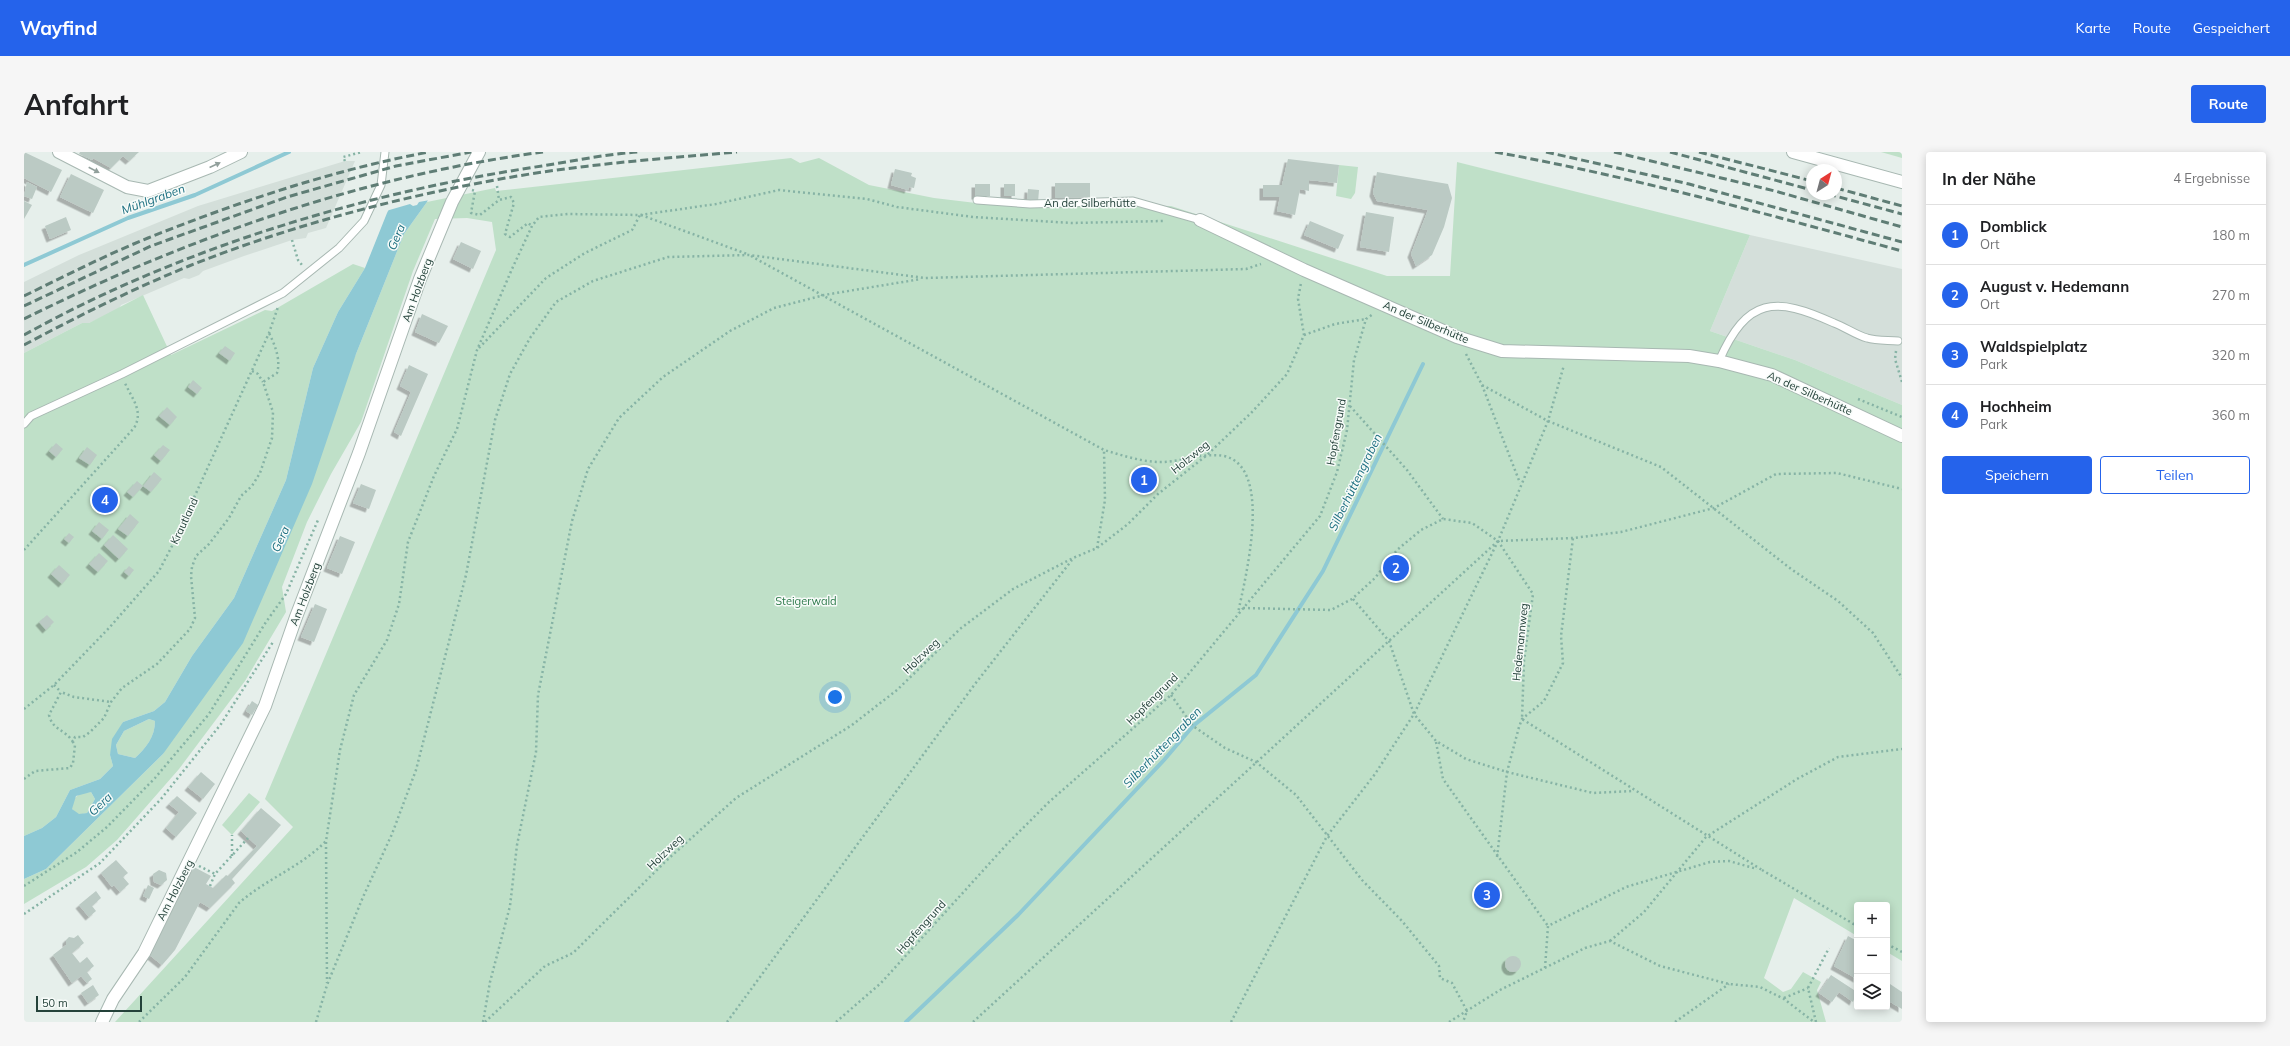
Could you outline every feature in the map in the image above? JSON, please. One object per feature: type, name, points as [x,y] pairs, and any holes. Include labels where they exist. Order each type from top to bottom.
[{"type":"street","points":[[59,152],[127,187],[148,191],[210,167],[241,152]]},
{"type":"street","name":"Am Holzberg","points":[[102,1022],[113,999],[144,953],[265,706],[296,616],[359,452],[420,280],[452,202],[479,152]]},
{"type":"street","points":[[1793,152],[1902,182]]},
{"type":"street","name":"An der Silberhütte","points":[[1200,220],[1304,270],[1457,337],[1502,351],[1689,356],[1719,360],[1772,375],[1902,436]]},
{"type":"lane","points":[[24,424],[30,416],[122,374],[283,293],[339,248],[364,221],[381,185],[385,152]]},
{"type":"lane","name":"An der Silberhütte","points":[[977,200],[1030,204],[1133,201],[1200,220]]},
{"type":"lane","points":[[1719,360],[1733,332],[1750,313],[1763,308],[1783,305],[1820,316],[1866,338],[1898,341]]},
{"type":"path","points":[[345,161],[344,157],[362,152]]},
{"type":"path","points":[[496,186],[500,200]]},
{"type":"path","points":[[327,985],[326,841],[340,750],[354,695],[387,640],[399,604],[408,542],[434,476],[457,429],[477,350],[532,226],[539,217],[640,215],[716,204],[779,190],[867,199],[898,207],[973,217],[1072,223],[1169,221]]},
{"type":"path","points":[[475,191],[471,213],[480,215],[500,200],[512,197],[514,203],[505,234],[510,237],[528,223],[532,226]]},
{"type":"path","points":[[640,215],[749,255],[1104,450],[1122,456],[1158,462],[1207,455],[1224,456],[1239,463],[1248,476],[1253,532],[1237,614]]},
{"type":"path","points":[[477,350],[546,278],[585,253],[632,230],[640,215]]},
{"type":"path","points":[[292,240],[298,260]]},
{"type":"path","points":[[316,1022],[327,985],[363,897],[392,834],[416,770],[466,575],[495,420],[510,374],[530,338],[556,302],[593,281],[668,257],[749,255],[925,278]]},
{"type":"path","points":[[484,1022],[510,906],[517,845],[536,752],[538,695],[572,520],[588,469],[619,418],[663,377],[730,331],[774,308],[824,295],[925,278],[1246,269],[1278,258]]},
{"type":"path","points":[[1304,270],[1298,300],[1304,335],[1335,324],[1366,319],[1384,304]]},
{"type":"path","name":"Krautland","points":[[24,709],[54,685],[159,571],[172,546],[269,333],[283,293]]},
{"type":"path","name":"Hopfengrund","points":[[836,1022],[881,983],[1008,843],[1049,802],[1171,695],[1320,516],[1337,472],[1347,430],[1354,360],[1366,319]]},
{"type":"path","points":[[263,382],[278,373],[279,366],[269,333]]},
{"type":"path","name":"Holzweg","points":[[484,1022],[545,966],[573,953],[667,860],[736,798],[852,725],[897,690],[960,629],[1013,589],[1073,558],[1097,548],[1128,524],[1158,494],[1207,455],[1252,412],[1287,374],[1304,335]]},
{"type":"path","points":[[1457,337],[1482,385],[1520,484]]},
{"type":"path","points":[[1898,341],[1895,359],[1902,382]]},
{"type":"path","points":[[1231,1022],[1327,836],[1375,774],[1414,714],[1498,540],[1520,484],[1548,421],[1568,353]]},
{"type":"path","points":[[73,742],[75,737],[83,737],[104,718],[111,702],[122,688],[157,664],[190,629],[195,618],[191,576],[192,567],[196,556],[209,544],[229,518],[242,496],[252,486],[260,473],[272,438],[274,412],[263,382],[258,374],[252,371]]},
{"type":"path","points":[[24,550],[134,428],[139,420],[138,411],[122,374]]},
{"type":"path","points":[[1482,385],[1548,421],[1661,467],[1791,569],[1838,602],[1873,634],[1902,678]]},
{"type":"path","points":[[1242,608],[1291,608],[1307,611],[1331,610],[1352,598],[1375,578],[1397,550],[1421,530],[1443,519],[1407,470],[1350,406]]},
{"type":"path","points":[[1097,548],[1105,500],[1104,450]]},
{"type":"path","points":[[973,1022],[1498,540],[1573,538],[1621,532],[1714,508],[1776,474],[1837,473],[1902,489]]},
{"type":"path","points":[[24,886],[77,852],[106,827],[155,778],[209,714],[266,622],[286,594],[321,514]]},
{"type":"path","name":"Hedemannweg","points":[[1443,519],[1472,523],[1498,540],[1533,594],[1524,661],[1522,719],[1507,772],[1497,857]]},
{"type":"path","points":[[1573,538],[1562,636],[1563,663],[1544,701],[1522,719],[1634,791],[1655,802],[1706,837],[1854,924]]},
{"type":"path","points":[[727,1022],[975,684],[1073,558]]},
{"type":"path","points":[[1352,598],[1389,640],[1414,714],[1436,742],[1466,759],[1507,772],[1593,793],[1634,791]]},
{"type":"path","points":[[24,914],[100,863],[161,799],[221,724],[276,636]]},
{"type":"path","points":[[54,685],[61,692],[74,696],[111,702]]},
{"type":"path","points":[[24,779],[35,771],[70,768],[73,763],[75,745],[67,733],[54,726],[49,714],[61,692]]},
{"type":"path","points":[[1171,695],[1193,726],[1225,748],[1256,762],[1296,795],[1362,880],[1402,921],[1439,966],[1440,978],[1452,983],[1467,1011],[1463,1022]]},
{"type":"path","points":[[1436,742],[1443,779],[1497,857],[1548,926],[1545,968]]},
{"type":"path","points":[[1449,1022],[1500,990],[1585,948],[1610,941],[1644,912],[1706,837],[1797,779],[1838,757],[1902,749]]},
{"type":"path","points":[[232,834],[232,857]]},
{"type":"path","points":[[210,886],[215,874],[248,838]]},
{"type":"path","points":[[139,1022],[185,977],[239,903],[248,895],[305,859],[326,841]]},
{"type":"path","points":[[1548,926],[1626,887],[1710,862],[1729,861],[1762,870]]},
{"type":"path","points":[[197,865],[215,874]]},
{"type":"path","points":[[1610,941],[1660,966],[1729,984],[1760,987],[1784,999],[1815,1022]]},
{"type":"path","points":[[1890,946],[1902,952]]},
{"type":"path","points":[[1815,1022],[1808,988],[1828,948]]},
{"type":"path","points":[[1675,1022],[1729,984]]},
{"type":"path","points":[[1784,999],[1808,988]]},
{"type":"shaded area","points":[[345,161],[355,161],[326,228],[308,233],[306,238],[292,240],[244,256],[203,271],[199,275],[189,279],[184,278],[121,305],[119,309],[89,323],[82,323],[24,353],[24,282],[79,255],[198,206]]},
{"type":"shaded area","points":[[1750,235],[1902,269],[1902,405],[1795,360],[1710,331]]},
{"type":"green space","points":[[1881,152],[1902,152],[1902,158]]},
{"type":"green space","name":"Steigerwald","points":[[791,158],[800,163],[819,158],[869,185],[934,198],[976,203],[1171,206],[1387,276],[1450,276],[1457,162],[1750,235],[1710,331],[1795,360],[1902,405],[1902,961],[1890,954],[1890,902],[1854,902],[1854,934],[1794,898],[1764,978],[1783,992],[1791,989],[1803,972],[1821,982],[1817,990],[1826,1022],[115,1022],[293,827],[265,799],[496,250],[492,222],[467,218],[435,219],[413,271],[361,422],[331,474],[307,522],[282,587],[286,612],[245,681],[179,769],[117,840],[86,867],[24,904],[24,879],[46,869],[163,754],[356,354],[404,234],[427,202],[495,188],[496,191]]},
{"type":"green space","points":[[1339,165],[1358,167],[1355,193],[1351,199],[1336,196]]},
{"type":"green space","points":[[353,264],[365,268],[338,312],[313,368],[286,480],[234,598],[192,656],[165,702],[154,711],[123,722],[110,755],[113,766],[100,779],[70,790],[56,817],[42,828],[24,836],[24,353],[82,323],[89,323],[143,295],[171,355],[265,310],[272,311]]},
{"type":"green space","points":[[149,719],[155,721],[155,727],[152,737],[143,750],[135,758],[118,754],[116,745],[124,731]]},
{"type":"green space","points":[[91,792],[95,799],[87,813],[78,815],[72,809],[73,801],[80,794]]},
{"type":"green space","points":[[249,793],[260,802],[232,835],[222,825]]},
{"type":"water","name":"Gera","points":[[417,152],[448,152],[427,202],[404,234],[356,354],[312,484],[243,643],[163,754],[46,869],[24,879],[24,836],[42,828],[56,817],[70,790],[100,779],[113,766],[110,755],[112,739],[123,722],[154,711],[165,702],[192,656],[234,598],[286,480],[313,368],[338,312],[365,268],[387,213]],"holes":[[[149,719],[155,721],[155,727],[152,737],[143,750],[135,758],[118,754],[116,745],[124,731]],[[91,792],[95,799],[87,813],[79,814],[72,809],[76,796]]]},
{"type":"pier","points":[[415,152],[450,152],[430,200],[419,202],[417,205],[413,206],[410,204],[386,211]]},
{"type":"building","points":[[24,152],[62,170],[51,192],[24,178]]},
{"type":"building","points":[[80,152],[139,152],[129,161],[123,156],[111,168],[93,158],[92,160],[79,154]]},
{"type":"building","points":[[1288,159],[1339,165],[1337,183],[1309,180],[1309,191],[1300,189],[1295,215],[1277,211],[1280,197],[1263,197],[1263,185],[1282,185]]},
{"type":"building","points":[[895,169],[912,173],[911,176],[916,178],[914,188],[909,187],[908,190],[891,185]]},
{"type":"building","points":[[1377,172],[1448,184],[1452,198],[1444,227],[1432,255],[1416,266],[1411,254],[1428,210],[1377,201],[1373,193]]},
{"type":"building","points":[[71,174],[104,190],[93,213],[60,197]]},
{"type":"building","points":[[27,182],[37,187],[32,199],[24,196]]},
{"type":"building","points":[[1055,183],[1090,183],[1090,197],[1055,198]]},
{"type":"building","points":[[975,184],[990,184],[990,196],[975,196]]},
{"type":"building","points":[[1004,184],[1015,184],[1015,196],[1004,196]]},
{"type":"building","points":[[1028,189],[1039,190],[1038,202],[1027,201]]},
{"type":"building","points":[[24,201],[32,205],[24,219]]},
{"type":"building","points":[[1366,212],[1394,217],[1389,252],[1360,247]]},
{"type":"building","points":[[66,217],[71,230],[50,239],[45,226]]},
{"type":"building","points":[[1310,221],[1344,235],[1338,249],[1304,235]]},
{"type":"building","points":[[461,242],[481,251],[473,269],[453,259]]},
{"type":"building","points":[[422,314],[448,326],[439,343],[415,332]]},
{"type":"building","points":[[225,346],[235,353],[230,361],[219,353]]},
{"type":"building","points":[[409,365],[428,374],[401,436],[394,432],[411,392],[400,386]]},
{"type":"building","points":[[193,380],[202,388],[197,394],[188,387]]},
{"type":"building","points":[[167,407],[177,417],[170,425],[159,416]]},
{"type":"building","points":[[56,443],[63,449],[56,457],[49,451]]},
{"type":"building","points":[[163,445],[170,450],[161,461],[154,455]]},
{"type":"building","points":[[87,447],[97,455],[90,465],[79,458]]},
{"type":"building","points":[[154,472],[162,479],[151,492],[143,486]]},
{"type":"building","points":[[137,481],[143,486],[133,497],[127,492]]},
{"type":"building","points":[[361,484],[376,490],[369,509],[353,503]]},
{"type":"building","points":[[130,514],[139,522],[128,536],[118,529]]},
{"type":"building","points":[[99,522],[109,530],[102,539],[92,531]]},
{"type":"building","points":[[69,533],[74,537],[69,543],[64,539]]},
{"type":"building","points":[[113,535],[128,549],[119,559],[104,545]]},
{"type":"building","points":[[340,536],[355,542],[342,574],[327,568]]},
{"type":"building","points":[[99,553],[108,561],[98,572],[89,564]]},
{"type":"building","points":[[59,565],[70,575],[62,584],[51,574]]},
{"type":"building","points":[[129,566],[134,570],[129,576],[124,572]]},
{"type":"building","points":[[315,604],[327,609],[314,642],[301,637]]},
{"type":"building","points":[[47,615],[54,622],[46,630],[39,622]]},
{"type":"building","points":[[252,701],[258,705],[252,715],[246,711]]},
{"type":"building","points":[[201,772],[215,784],[203,799],[188,787]]},
{"type":"building","points":[[177,796],[197,813],[176,837],[166,828],[179,812],[169,804]]},
{"type":"building","points":[[261,808],[281,825],[232,879],[235,883],[210,908],[200,902],[175,950],[162,965],[147,953],[158,939],[194,867],[211,876],[206,884],[213,888],[226,875],[228,876],[257,846],[241,831]]},
{"type":"building","points":[[116,860],[128,873],[123,877],[129,884],[120,892],[114,885],[112,887],[101,873]]},
{"type":"building","points":[[159,870],[166,873],[167,880],[161,885],[154,882],[153,874]]},
{"type":"building","points":[[148,885],[154,888],[149,899],[143,896]]},
{"type":"building","points":[[96,891],[101,898],[92,906],[96,911],[89,917],[79,905]]},
{"type":"building","points":[[78,935],[84,943],[72,953],[80,963],[87,957],[94,966],[87,972],[92,979],[87,983],[81,976],[72,983],[53,955],[66,945],[66,940],[69,937],[74,938]]},
{"type":"building","points":[[1848,936],[1854,939],[1854,977],[1834,966]]},
{"type":"building","points":[[1513,956],[1520,961],[1521,964],[1516,971],[1513,972],[1506,967],[1505,964],[1510,957]]},
{"type":"building","points":[[1831,975],[1854,990],[1854,1000],[1853,1002],[1839,992],[1832,1002],[1819,993]]},
{"type":"building","points":[[1890,984],[1902,992],[1902,1009],[1890,1002]]},
{"type":"building","points":[[93,985],[99,995],[88,1003],[81,993]]},
{"type":"waterway","name":"Mühlgraben","points":[[24,265],[128,218],[195,195],[289,152]]},
{"type":"waterway","name":"Silberhüttengraben","points":[[906,1022],[1018,915],[1164,760],[1193,726],[1256,675],[1323,571],[1423,364]]},
{"type":"railway","points":[[24,296],[132,245],[216,212],[286,188],[357,168],[429,152]]},
{"type":"railway","points":[[24,306],[151,246],[287,197],[396,166],[471,152]]},
{"type":"railway","points":[[24,319],[148,262],[277,214],[342,194],[408,177],[475,163],[543,152]]},
{"type":"railway","points":[[24,335],[84,304],[146,276],[210,250],[342,208],[409,191],[476,177],[602,156],[638,152]]},
{"type":"railway","points":[[24,345],[106,303],[189,266],[301,227],[378,205],[495,180],[555,170],[737,152]]},
{"type":"railway","points":[[1495,152],[1649,185],[1750,210],[1902,251]]},
{"type":"railway","points":[[1546,152],[1689,184],[1902,242]]},
{"type":"railway","points":[[1614,152],[1775,191],[1902,227]]},
{"type":"railway","points":[[1670,152],[1806,188]]},
{"type":"railway","points":[[1699,152],[1806,179]]},
{"type":"railway","points":[[1842,190],[1902,206]]},
{"type":"railway","points":[[1842,198],[1902,214]]},
{"type":"place","name":"Domblick","points":[[1144,480]]},
{"type":"place","name":"Hochheim","points":[[105,500]]},
{"type":"place","name":"August v. Hedemann","points":[[1396,568]]},
{"type":"place","name":"Waldspielplatz","points":[[1487,895]]}]
